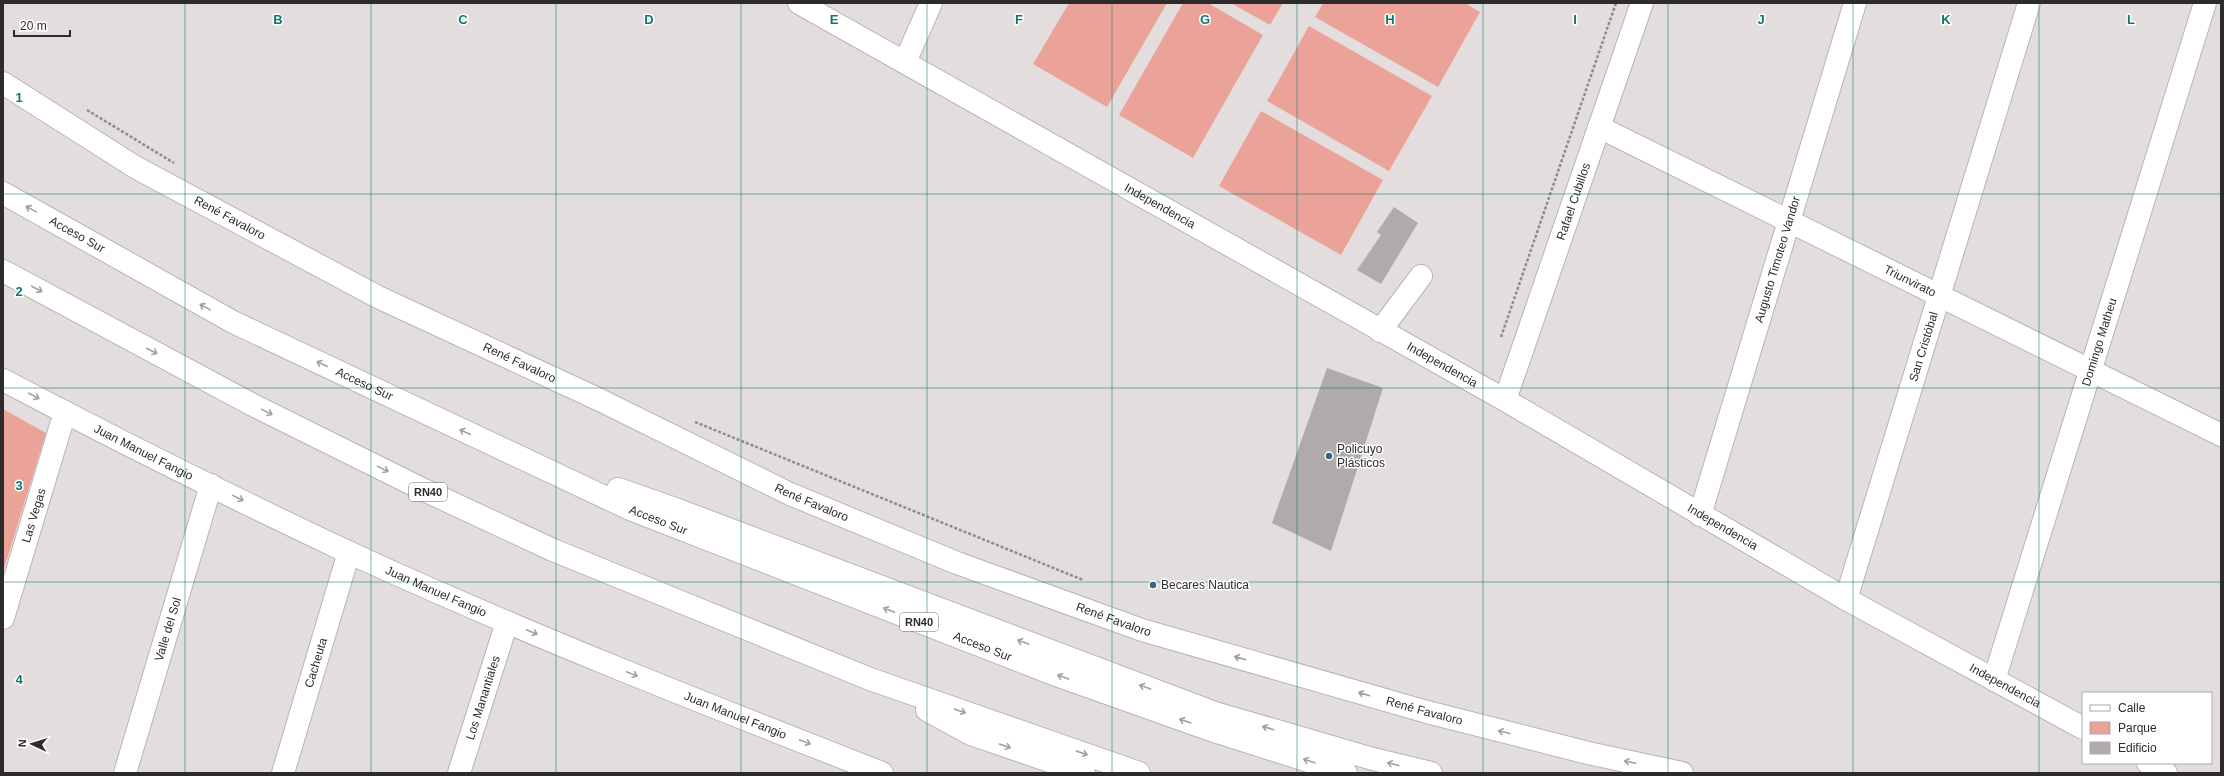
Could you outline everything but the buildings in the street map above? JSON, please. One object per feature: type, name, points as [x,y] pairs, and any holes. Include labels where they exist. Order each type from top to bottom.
[{"type":"main road","name":"Independencia","points":[[799,3],[832,11],[905,62],[1380,331],[1505,400],[1846,599],[2082,727]]},
{"type":"main road","points":[[905,62],[931,3]]},
{"type":"main road","name":"Rafael Cubillos","points":[[1505,400],[1642,3]]},
{"type":"main road","name":"Augusto Timoteo Vandor","points":[[1700,515],[1855,3]]},
{"type":"main road","name":"San Cristóbal","points":[[1846,599],[2029,3]]},
{"type":"main road","name":"Domingo Matheu","points":[[1994,680],[2205,3]]},
{"type":"main road","name":"René Favaloro","points":[[3,83],[135,167],[378,298],[600,400],[790,494],[957,563],[1142,630],[1173,639],[1427,712],[1588,753],[1682,773]]},
{"type":"main road","name":"Triunvirato","points":[[1599,127],[2221,435]]},
{"type":"main road","name":"Acceso Sur","points":[[3,193],[233,322],[630,509],[1056,675],[1208,729],[1346,773]]},
{"type":"main road","name":"RN40","points":[[3,271],[251,404],[424,490],[553,550],[870,679],[1139,773]]},
{"type":"main road","points":[[1380,331],[1421,276]]},
{"type":"main road","name":"Juan Manuel Fangio","points":[[3,380],[210,485],[349,552],[507,622],[882,773]]},
{"type":"main road","name":"Las Vegas","points":[[3,618],[65,412]]},
{"type":"main road","points":[[500,448],[678,510],[1216,713],[1373,759],[1431,773]]},
{"type":"main road","name":"Valle del Sol","points":[[126,773],[210,485]]},
{"type":"main road","name":"Cacheuta","points":[[283,773],[349,552]]},
{"type":"main road","name":"Los Manantiales","points":[[459,773],[507,622]]},
{"type":"main road","points":[[870,679],[971,734],[1084,773]]},
{"type":"main road","points":[[2150,764],[2166,773]]},
{"type":"path","points":[[1500,337],[1616,3]]},
{"type":"path","points":[[83,108],[177,164]]},
{"type":"path","points":[[691,420],[1084,580]]},
{"type":"green space","points":[[1069,3],[1167,3],[1107,107],[1033,64]]},
{"type":"green space","points":[[1183,3],[1208,3],[1263,35],[1193,158],[1119,115]]},
{"type":"green space","points":[[1231,3],[1283,3],[1270,25]]},
{"type":"green space","points":[[1323,3],[1465,3],[1480,12],[1438,87],[1315,17]]},
{"type":"green space","points":[[1309,26],[1432,96],[1389,171],[1267,101]]},
{"type":"green space","points":[[1261,111],[1383,180],[1341,255],[1219,186]]},
{"type":"green space","points":[[3,409],[46,433],[3,572]]},
{"type":"place","name":"Policuyo Plásticos","points":[[1329,456]]},
{"type":"place","name":"Becares Nautica","points":[[1153,585]]}]
